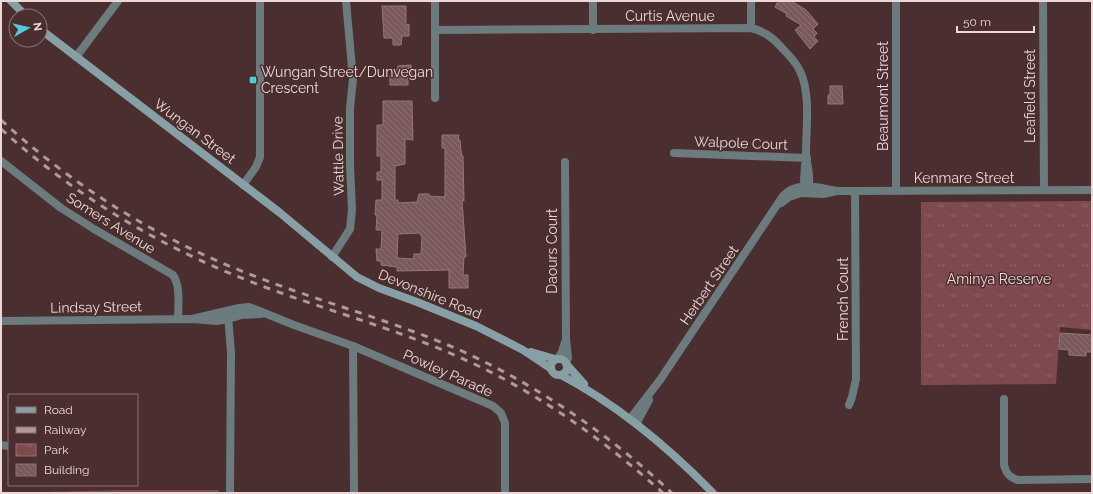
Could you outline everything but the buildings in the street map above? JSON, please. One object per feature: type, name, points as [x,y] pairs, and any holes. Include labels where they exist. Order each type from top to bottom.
[{"type":"street","points":[[76,57],[118,1]]},
{"type":"street","points":[[244,185],[256,167],[260,157],[260,1]]},
{"type":"street","name":"Wattle Drive","points":[[332,257],[350,229],[352,210],[350,108],[353,80],[346,1]]},
{"type":"street","points":[[435,1],[435,98]]},
{"type":"street","points":[[593,1],[593,30]]},
{"type":"street","points":[[751,1],[751,28]]},
{"type":"street","name":"Beaumont Street","points":[[896,1],[896,191]]},
{"type":"street","name":"Leafield Street","points":[[1043,1],[1044,190]]},
{"type":"street","name":"Curtis Avenue","points":[[435,30],[751,28],[759,30],[771,36],[790,56],[800,72],[806,96],[806,158],[809,172],[807,188]]},
{"type":"street","name":"Wungan Street","points":[[48,35],[284,216],[332,257]]},
{"type":"street","name":"Walpole Court","points":[[674,153],[806,158]]},
{"type":"street","name":"Somers Avenue","points":[[1,160],[61,208],[94,230],[173,275],[176,279],[178,287],[178,320]]},
{"type":"street","name":"Daours Court","points":[[565,162],[566,339],[568,358],[566,364]]},
{"type":"street","name":"Kenmare Street","points":[[807,188],[822,194],[855,191],[1092,190]]},
{"type":"street","name":"Herbert Street","points":[[633,421],[779,204],[807,188]]},
{"type":"street","name":"French Court","points":[[849,405],[855,388],[856,379],[855,191]]},
{"type":"street","name":"Devonshire Road","points":[[332,257],[357,277],[379,288],[476,326],[523,350],[550,368]]},
{"type":"street","name":"Lindsay Street","points":[[1,322],[178,320],[192,319],[239,308],[249,308],[353,346]]},
{"type":"street","points":[[228,310],[230,353],[230,493]]},
{"type":"street","name":"Lindsay Street","points":[[192,319],[212,322],[248,314],[268,315]]},
{"type":"street","name":"Daours Court","points":[[557,359],[562,352],[566,339]]},
{"type":"street","points":[[353,346],[354,493]]},
{"type":"street","name":"Powley Parade","points":[[353,346],[498,409],[505,423],[505,493]]},
{"type":"street","name":"Devonshire Road","points":[[523,350],[557,359]]},
{"type":"street","points":[[588,390],[562,360],[557,359],[551,363],[550,368],[554,374],[561,375],[588,390],[633,421],[670,452],[713,493]]},
{"type":"street","points":[[561,375],[566,370],[566,364]]},
{"type":"street","points":[[1004,399],[1004,465],[1008,475],[1011,478],[1018,480],[1092,480]]},
{"type":"green space","name":"Aminya Reserve","points":[[1092,201],[1092,330],[1060,327],[1056,384],[921,385],[921,202]]},
{"type":"green space","points":[[122,490],[219,490],[219,493],[1,493]]},
{"type":"railway","points":[[1,120],[28,144],[86,187],[147,226],[178,243],[244,272],[382,320],[437,341],[464,352],[520,381],[574,414],[649,472],[672,493]]},
{"type":"railway","points":[[1,129],[56,175],[116,215],[178,250],[272,290],[442,350],[470,362],[522,389],[547,404],[595,437],[663,493]]},
{"type":"place","name":"Wungan Street/Dunvegan Crescent","points":[[253,80]]}]
